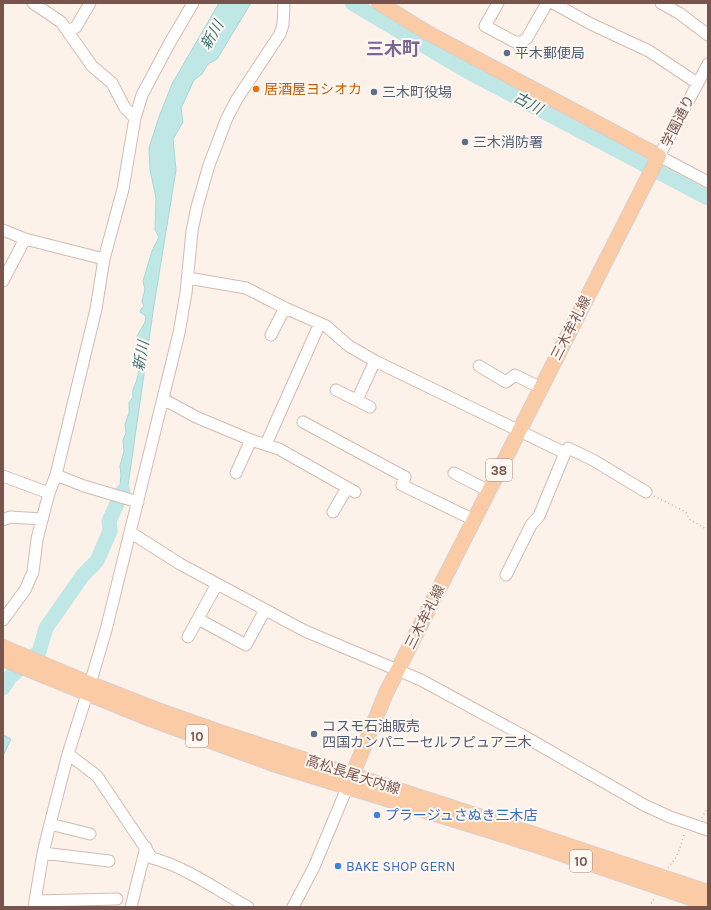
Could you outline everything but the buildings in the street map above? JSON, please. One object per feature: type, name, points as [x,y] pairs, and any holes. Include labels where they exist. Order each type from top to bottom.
[{"type":"main road","points":[[379,3],[428,33],[659,156]]},
{"type":"main road","name":"三木牟礼線","points":[[350,782],[383,700],[659,156]]},
{"type":"main road","name":"高松長尾大内線","points":[[5,652],[51,674],[273,764],[350,782],[534,834],[708,892]]},
{"type":"main road","name":"高松長尾大内線","points":[[350,782],[708,904]]},
{"type":"street","points":[[33,3],[61,22],[92,66],[112,83],[125,108],[135,118]]},
{"type":"street","points":[[68,31],[76,27],[90,3]]},
{"type":"street","points":[[3,620],[25,590],[33,572],[37,539],[49,494],[56,475],[96,309],[104,259],[123,189],[135,118],[142,95],[193,3]]},
{"type":"street","points":[[117,899],[34,904],[50,824],[68,754],[106,630],[130,532],[133,501],[163,399],[184,311],[192,231],[197,207],[209,165],[227,118],[237,99],[280,34],[283,25],[284,3]]},
{"type":"street","points":[[498,3],[485,26],[515,42],[522,42],[527,38],[547,3]]},
{"type":"street","points":[[553,3],[591,24],[645,49],[697,83]]},
{"type":"street","points":[[661,3],[679,13],[708,35]]},
{"type":"street","name":"学園通り","points":[[659,156],[708,64]]},
{"type":"street","points":[[659,156],[708,182]]},
{"type":"street","points":[[3,230],[25,239],[104,259]]},
{"type":"street","points":[[3,281],[25,239]]},
{"type":"street","points":[[188,278],[246,288],[285,308],[326,326],[349,346],[375,362],[565,453]]},
{"type":"street","points":[[271,335],[285,308]]},
{"type":"street","points":[[266,444],[320,323]]},
{"type":"street","points":[[357,400],[375,362]]},
{"type":"street","points":[[479,366],[506,382],[515,375],[541,388]]},
{"type":"street","points":[[336,390],[370,407]]},
{"type":"street","points":[[163,399],[196,417],[251,440],[279,449],[351,490],[333,512]]},
{"type":"street","points":[[303,422],[405,477],[402,485],[474,520]]},
{"type":"street","points":[[236,473],[251,440]]},
{"type":"street","points":[[506,575],[531,525],[539,516],[568,448],[593,460],[646,492]]},
{"type":"street","points":[[454,473],[489,491]]},
{"type":"street","points":[[56,475],[84,486],[133,501]]},
{"type":"street","points":[[3,476],[49,494]]},
{"type":"street","points":[[3,520],[10,517],[42,519]]},
{"type":"street","points":[[130,532],[180,564],[305,631],[421,680],[522,735],[644,805],[670,817],[698,827]]},
{"type":"street","points":[[188,637],[218,584]]},
{"type":"street","points":[[198,619],[246,645],[265,610]]},
{"type":"street","points":[[68,754],[97,776],[152,858],[162,860],[185,871],[248,907]]},
{"type":"street","points":[[293,907],[314,867],[350,782]]},
{"type":"street","points":[[50,824],[90,834]]},
{"type":"street","points":[[131,907],[146,847]]},
{"type":"street","points":[[43,853],[109,861]]},
{"type":"path","points":[[646,492],[686,512],[689,519],[708,530]]},
{"type":"path","points":[[666,871],[698,827],[708,807]]},
{"type":"path","points":[[649,907],[658,893]]},
{"type":"water","points":[[219,3],[251,3],[217,59],[208,64],[202,74],[194,80],[181,108],[183,122],[173,139],[176,170],[154,305],[127,492],[120,511],[114,509],[120,486],[120,466],[124,451],[123,440],[126,433],[125,424],[129,413],[129,403],[133,397],[133,389],[139,369],[140,350],[137,336],[145,322],[146,316],[140,312],[144,306],[142,301],[145,289],[143,281],[152,251],[159,237],[155,230],[156,198],[150,170],[149,148],[172,84]]},
{"type":"water","points":[[6,674],[16,678],[8,684],[3,692],[3,679]]},
{"type":"water","points":[[3,735],[11,739],[3,756]]},
{"type":"waterway","name":"古川","points":[[352,3],[465,70],[708,198]]},
{"type":"waterway","name":"新川","points":[[3,688],[10,677],[39,652],[46,628],[83,575],[97,561],[110,531],[109,521],[123,491]]},
{"type":"place","name":"平木郵便局","points":[[507,53]]},
{"type":"place","name":"居酒屋ヨシオカ","points":[[256,89]]},
{"type":"place","name":"三木町役場","points":[[374,92]]},
{"type":"place","name":"三木消防署","points":[[465,142]]},
{"type":"place","name":"コスモ石油販売 四国カンパニーセルフピュア三木","points":[[314,734]]},
{"type":"place","name":"プラージュさぬき三木店","points":[[377,815]]},
{"type":"place","name":"BAKE SHOP GERN","points":[[338,866]]},
{"type":"district","name":"三木町","points":[[393,49]]}]
